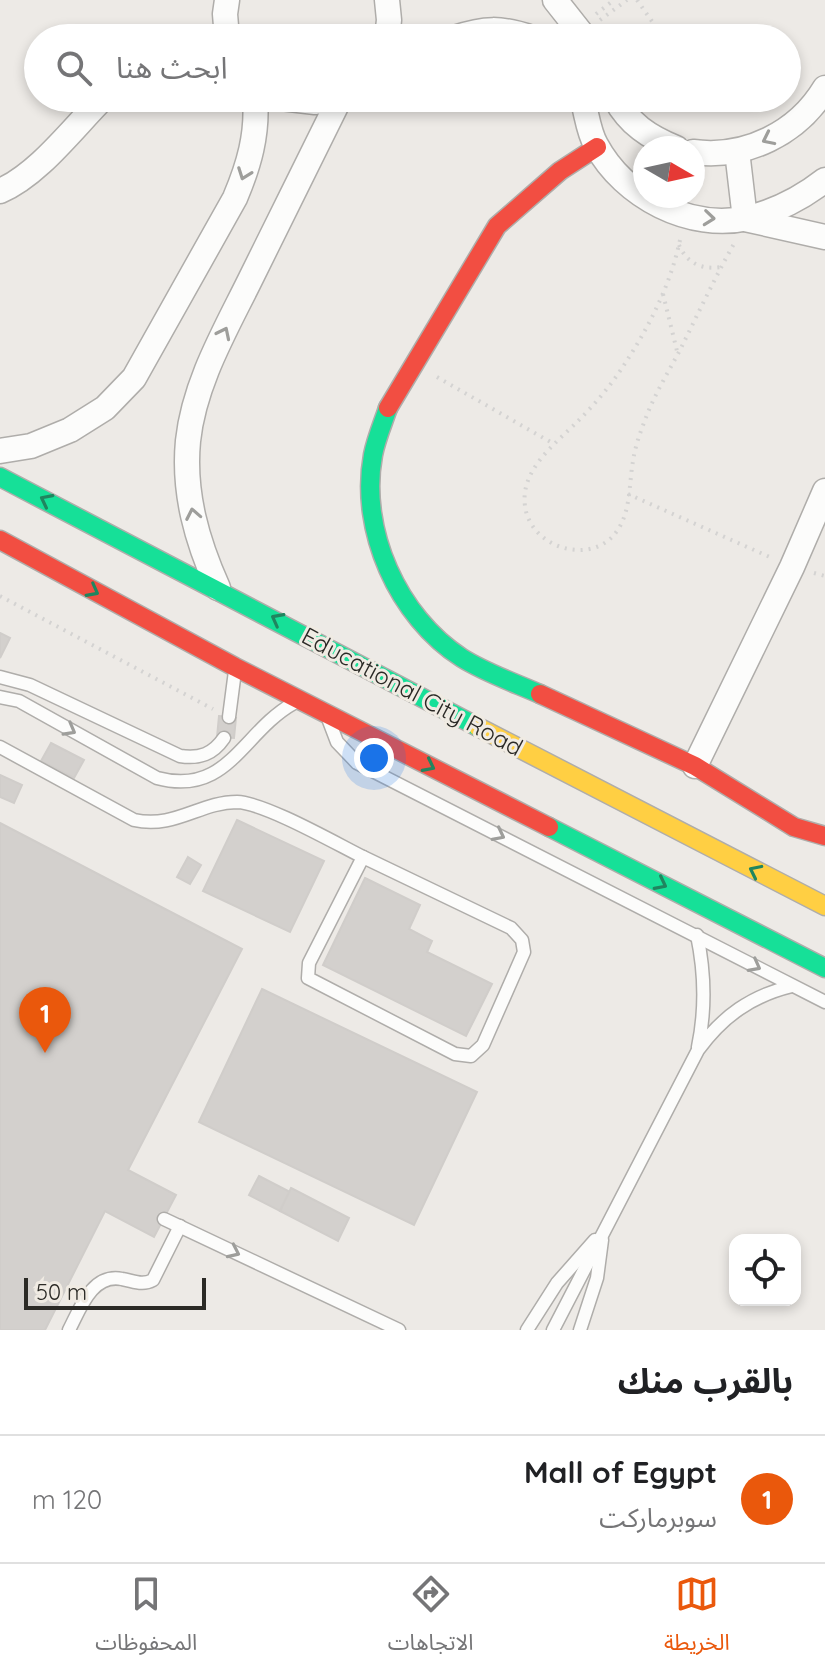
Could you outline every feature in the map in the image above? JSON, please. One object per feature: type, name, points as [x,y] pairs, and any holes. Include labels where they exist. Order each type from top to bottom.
[{"type":"street","points":[[226,24],[227,0]]},
{"type":"street","points":[[387,0],[389,24]]},
{"type":"street","points":[[555,0],[574,24]]},
{"type":"street","points":[[705,154],[737,151],[767,141],[794,124],[817,102],[825,88]]},
{"type":"street","points":[[0,191],[34,169],[89,112]]},
{"type":"street","points":[[0,451],[31,446],[70,430],[105,408],[134,378],[235,198],[247,170],[254,141],[255,112]]},
{"type":"street","points":[[218,588],[202,553],[192,517],[188,442],[194,405],[218,345],[333,112]]},
{"type":"street","points":[[586,112],[597,147],[620,178],[647,199],[685,215],[711,220],[747,219],[825,237]]},
{"type":"street","points":[[624,112],[632,124],[649,136]]},
{"type":"street","points":[[597,147],[560,171],[497,226],[388,408],[373,456],[372,503],[379,548],[397,591],[425,627],[462,658],[695,766],[794,827],[825,836]]},
{"type":"street","points":[[737,151],[747,219]]},
{"type":"street","points":[[747,219],[778,209],[825,180]]},
{"type":"street","name":"Educational City Road","points":[[0,477],[218,588],[664,826],[825,906]]},
{"type":"street","points":[[695,766],[792,567],[825,491]]},
{"type":"street","points":[[0,540],[235,667],[825,968]]},
{"type":"lane","points":[[229,717],[235,667]]},
{"type":"lane","points":[[0,677],[30,685],[180,756],[208,754],[224,738]]},
{"type":"lane","points":[[0,697],[19,701],[157,778],[182,782],[194,782],[217,773],[267,722],[299,700]]},
{"type":"lane","points":[[327,714],[337,742],[357,763],[825,1002]]},
{"type":"lane","points":[[0,747],[134,820],[157,824],[227,803],[248,804],[363,857],[511,928],[522,940],[524,952],[483,1045],[471,1056],[455,1054],[308,978],[309,963],[363,857]]},
{"type":"lane","points":[[697,935],[705,998],[698,1050]]},
{"type":"lane","points":[[553,1330],[698,1050],[716,1027],[738,1008],[773,991],[792,986]]},
{"type":"lane","points":[[164,1219],[399,1330]]},
{"type":"lane","points":[[69,1330],[89,1294],[102,1281],[120,1278],[144,1284],[153,1280],[180,1226]]},
{"type":"lane","points":[[527,1330],[557,1283],[603,1232]]},
{"type":"lane","points":[[580,1330],[597,1278],[603,1232]]},
{"type":"path","points":[[598,24],[627,0]]},
{"type":"path","points":[[637,0],[653,24]]},
{"type":"path","points":[[685,215],[679,245],[662,294],[634,349],[598,400],[544,453],[530,476],[524,502],[532,526],[550,543],[589,549],[615,535],[623,522],[633,456],[644,420],[747,219]]},
{"type":"path","points":[[679,245],[691,262],[711,269],[721,267]]},
{"type":"path","points":[[662,294],[678,354]]},
{"type":"path","points":[[415,364],[554,444]]},
{"type":"path","points":[[628,494],[792,567]]},
{"type":"path","points":[[0,596],[229,717]]},
{"type":"building","points":[[0,633],[10,638],[0,658]]},
{"type":"building","points":[[219,716],[236,718],[234,738],[217,737]]},
{"type":"building","points":[[51,743],[84,760],[74,778],[41,761]]},
{"type":"building","points":[[0,775],[22,785],[14,803],[0,797]]},
{"type":"building","points":[[237,820],[324,861],[290,932],[203,891]]},
{"type":"building","points":[[0,823],[242,949],[128,1170],[176,1195],[154,1237],[105,1211],[45,1330],[0,1330]]},
{"type":"building","points":[[188,857],[201,865],[190,884],[177,877]]},
{"type":"building","points":[[365,878],[420,905],[409,929],[432,941],[427,952],[492,984],[466,1036],[323,965]]},
{"type":"building","points":[[262,989],[477,1092],[414,1225],[199,1122]]},
{"type":"building","points":[[259,1176],[290,1192],[280,1211],[249,1195]]},
{"type":"building","points":[[291,1188],[349,1218],[338,1241],[280,1211]]},
{"type":"traffic: fast","points":[[388,408],[373,455],[370,484],[372,513],[388,569],[402,596],[439,641],[462,658],[540,694]]},
{"type":"traffic: fast","points":[[0,477],[478,727]]},
{"type":"traffic: fast","points":[[549,827],[825,968]]},
{"type":"traffic: slow","points":[[478,727],[825,906]]},
{"type":"traffic: jam","points":[[388,408],[497,226],[560,171],[597,147]]},
{"type":"traffic: jam","points":[[0,540],[235,667],[549,827]]},
{"type":"traffic: jam","points":[[540,694],[695,766],[794,827],[825,836]]},
{"type":"place","name":"Mall of Egypt","points":[[45,1053]]}]
